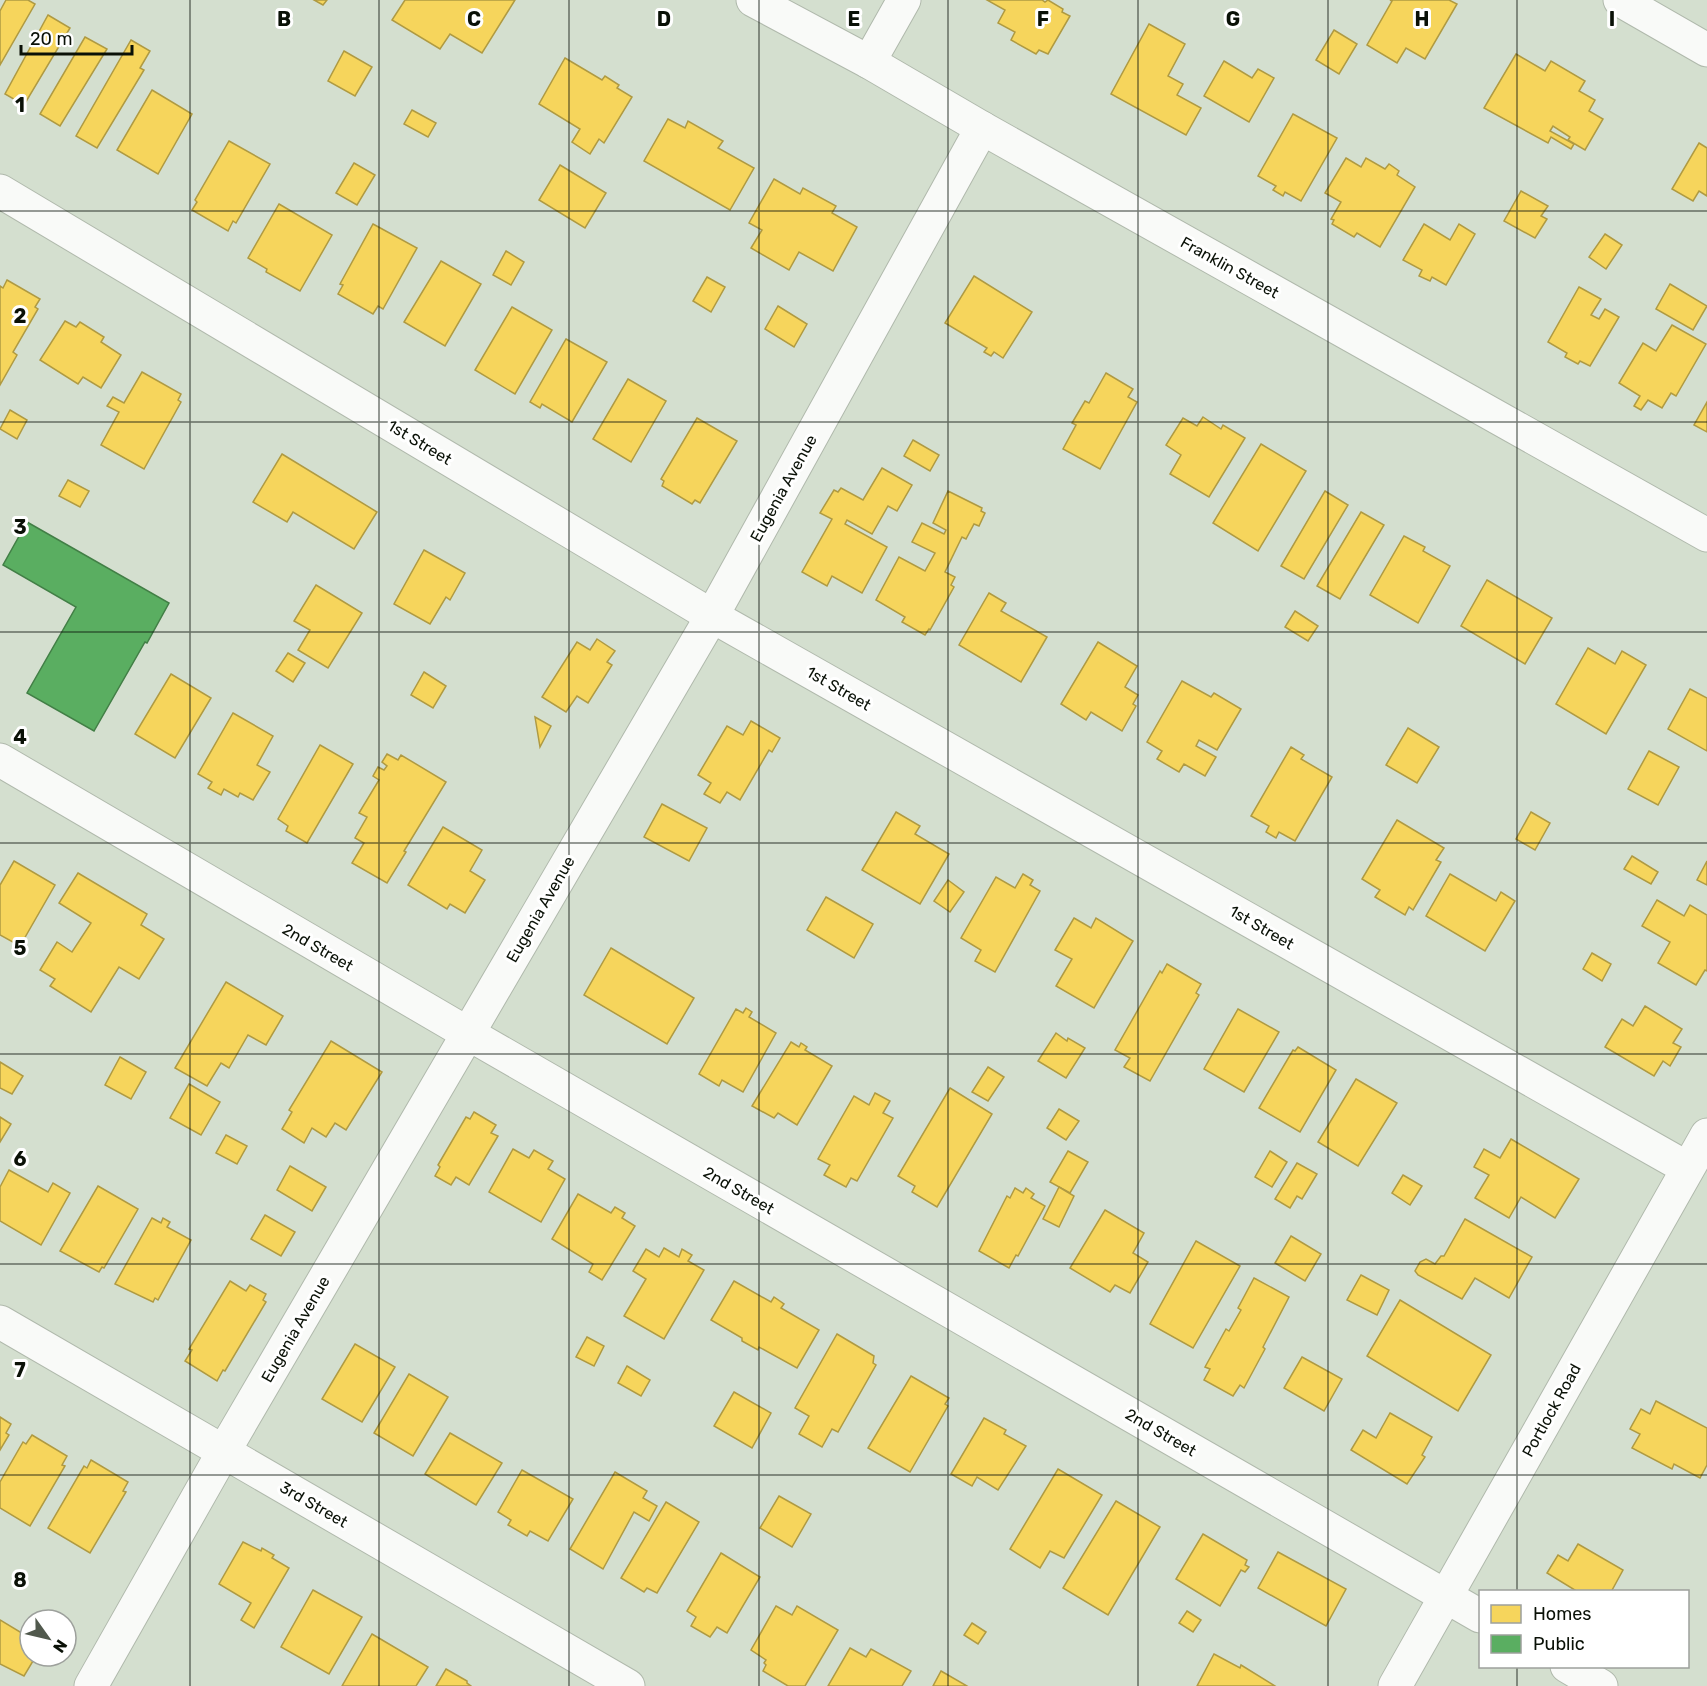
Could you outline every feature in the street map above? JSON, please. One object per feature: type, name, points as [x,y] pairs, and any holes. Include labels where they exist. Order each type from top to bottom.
[{"type":"street","name":"Franklin Street","points":[[753,0],[869,62],[982,128],[1707,535]]},
{"type":"street","points":[[869,62],[904,0]]},
{"type":"street","points":[[1620,0],[1707,50]]},
{"type":"street","name":"Eugenia Avenue","points":[[91,1686],[224,1451],[712,616],[982,128]]},
{"type":"street","name":"1st Street","points":[[0,191],[712,616],[1687,1168]]},
{"type":"street","name":"2nd Street","points":[[0,760],[467,1033],[1479,1615]]},
{"type":"street","name":"Portlock Road","points":[[1395,1686],[1707,1135]]},
{"type":"street","name":"3rd Street","points":[[0,1322],[628,1686]]},
{"type":"street","points":[[1570,1668],[1601,1686]]},
{"type":"building: Homes","points":[[6,0],[28,0],[35,4],[0,65],[0,11]]},
{"type":"building: Homes","points":[[314,0],[327,0],[323,5]]},
{"type":"building: Homes","points":[[405,0],[515,0],[482,53],[450,34],[440,49],[392,20]]},
{"type":"building: Homes","points":[[987,0],[1042,0],[1045,2],[1048,0],[1070,16],[1048,54],[1039,50],[1036,54],[1011,40],[1015,32],[998,23],[1005,10]]},
{"type":"building: Homes","points":[[1390,0],[1449,0],[1457,4],[1425,59],[1406,48],[1397,63],[1367,45],[1392,1]]},
{"type":"building: Homes","points":[[48,15],[70,28],[24,105],[5,94]]},
{"type":"building: Homes","points":[[1149,24],[1185,44],[1168,76],[1183,84],[1177,95],[1201,108],[1186,135],[1111,94]]},
{"type":"building: Homes","points":[[1334,30],[1357,44],[1339,74],[1316,60]]},
{"type":"building: Homes","points":[[85,37],[107,49],[60,126],[40,114]]},
{"type":"building: Homes","points":[[131,40],[150,51],[140,68],[144,70],[97,148],[76,136]]},
{"type":"building: Homes","points":[[344,51],[372,67],[355,96],[328,81]]},
{"type":"building: Homes","points":[[1516,54],[1545,71],[1551,61],[1585,81],[1579,91],[1595,100],[1589,111],[1603,119],[1585,150],[1568,140],[1570,137],[1553,126],[1550,131],[1574,144],[1571,149],[1551,137],[1548,143],[1484,108]]},
{"type":"building: Homes","points":[[565,58],[602,80],[605,76],[619,85],[617,88],[632,97],[604,143],[599,139],[590,154],[572,142],[580,129],[539,104]]},
{"type":"building: Homes","points":[[1224,61],[1252,78],[1258,69],[1274,78],[1249,122],[1204,96]]},
{"type":"building: Homes","points":[[152,90],[192,114],[158,174],[117,150]]},
{"type":"building: Homes","points":[[412,110],[436,123],[428,137],[404,124]]},
{"type":"building: Homes","points":[[1293,114],[1337,138],[1301,201],[1285,192],[1283,196],[1273,190],[1276,186],[1258,176]]},
{"type":"building: Homes","points":[[668,119],[685,128],[688,121],[723,141],[718,148],[754,168],[730,210],[644,161]]},
{"type":"building: Homes","points":[[229,141],[270,164],[236,223],[233,221],[228,231],[192,210],[197,202],[195,200]]},
{"type":"building: Homes","points":[[1699,143],[1707,148],[1707,196],[1699,191],[1693,201],[1672,189]]},
{"type":"building: Homes","points":[[1346,158],[1361,167],[1366,158],[1385,169],[1389,164],[1399,171],[1397,175],[1415,187],[1380,247],[1357,233],[1354,237],[1332,224],[1334,220],[1331,219],[1341,202],[1325,193]]},
{"type":"building: Homes","points":[[354,163],[375,175],[357,205],[336,193]]},
{"type":"building: Homes","points":[[560,165],[606,193],[585,228],[539,200]]},
{"type":"building: Homes","points":[[774,179],[800,194],[803,188],[836,206],[832,213],[857,227],[833,271],[799,252],[789,270],[751,248],[762,230],[749,223]]},
{"type":"building: Homes","points":[[1521,191],[1548,206],[1541,216],[1547,219],[1535,238],[1504,221]]},
{"type":"building: Homes","points":[[279,204],[332,235],[300,291],[266,272],[267,269],[248,258]]},
{"type":"building: Homes","points":[[373,224],[417,248],[383,309],[378,306],[373,314],[338,294],[343,285],[340,284]]},
{"type":"building: Homes","points":[[1424,224],[1450,240],[1459,224],[1475,234],[1446,285],[1432,277],[1430,281],[1419,276],[1422,270],[1403,260]]},
{"type":"building: Homes","points":[[1605,234],[1622,245],[1606,269],[1589,257]]},
{"type":"building: Homes","points":[[506,251],[524,262],[511,285],[493,275]]},
{"type":"building: Homes","points":[[441,261],[481,284],[445,346],[404,322]]},
{"type":"building: Homes","points":[[974,276],[1032,312],[1003,358],[994,352],[991,356],[984,352],[987,348],[945,323]]},
{"type":"building: Homes","points":[[707,277],[725,287],[711,312],[693,301]]},
{"type":"building: Homes","points":[[7,280],[40,299],[35,307],[38,309],[13,352],[17,355],[0,385],[0,286],[3,288]]},
{"type":"building: Homes","points":[[1670,284],[1707,306],[1693,330],[1656,309]]},
{"type":"building: Homes","points":[[1579,287],[1601,299],[1591,315],[1599,319],[1605,309],[1619,317],[1590,366],[1580,361],[1578,364],[1565,357],[1567,353],[1548,342]]},
{"type":"building: Homes","points":[[778,306],[807,324],[794,347],[765,329]]},
{"type":"building: Homes","points":[[512,307],[552,330],[515,394],[475,370]]},
{"type":"building: Homes","points":[[65,321],[76,327],[80,322],[104,337],[101,342],[121,355],[101,388],[83,377],[78,384],[40,360]]},
{"type":"building: Homes","points":[[1672,325],[1706,344],[1676,396],[1671,393],[1662,408],[1648,400],[1641,410],[1634,406],[1640,396],[1619,383],[1643,343],[1656,351]]},
{"type":"building: Homes","points":[[566,339],[607,362],[572,422],[542,404],[540,408],[530,402]]},
{"type":"building: Homes","points":[[142,372],[181,394],[178,400],[181,402],[144,469],[101,445],[119,412],[107,406],[113,397],[124,403]]},
{"type":"building: Homes","points":[[1106,373],[1133,389],[1128,397],[1137,402],[1100,469],[1063,449],[1076,425],[1072,423],[1085,401],[1089,403]]},
{"type":"building: Homes","points":[[628,379],[666,401],[631,462],[593,439]]},
{"type":"building: Homes","points":[[1707,402],[1707,432],[1694,425]]},
{"type":"building: Homes","points":[[10,410],[27,420],[17,439],[0,429]]},
{"type":"building: Homes","points":[[1203,417],[1221,429],[1223,425],[1245,438],[1209,497],[1170,474],[1181,455],[1166,445],[1183,418],[1197,426]]},
{"type":"building: Homes","points":[[697,418],[737,441],[700,503],[695,500],[692,504],[662,486],[664,481],[661,479]]},
{"type":"building: Homes","points":[[913,440],[939,455],[930,471],[904,456]]},
{"type":"building: Homes","points":[[1261,444],[1306,471],[1258,551],[1213,523]]},
{"type":"building: Homes","points":[[282,454],[377,512],[354,549],[293,512],[287,522],[253,502]]},
{"type":"building: Homes","points":[[882,468],[912,485],[897,511],[888,506],[872,534],[847,520],[845,524],[887,547],[862,593],[832,576],[827,586],[802,572],[832,519],[820,513],[834,490],[838,492],[841,488],[863,500]]},
{"type":"building: Homes","points":[[68,480],[89,491],[80,507],[59,496]]},
{"type":"building: Homes","points":[[948,491],[982,508],[981,511],[985,513],[979,526],[974,524],[966,539],[962,537],[945,572],[955,577],[951,585],[954,587],[925,635],[902,622],[905,617],[876,600],[899,557],[925,571],[935,553],[912,542],[922,523],[944,534],[946,530],[933,523]]},
{"type":"building: Homes","points":[[1325,491],[1348,505],[1304,579],[1281,566]]},
{"type":"building: Homes","points":[[1361,512],[1384,525],[1340,599],[1317,586]]},
{"type":"building: Homes","points":[[1404,536],[1425,547],[1423,551],[1450,566],[1418,623],[1370,595]]},
{"type":"building: Homes","points":[[424,550],[465,573],[450,600],[446,597],[430,624],[394,604]]},
{"type":"building: Homes","points":[[1487,580],[1552,618],[1525,664],[1461,626]]},
{"type":"building: Homes","points":[[316,585],[362,613],[328,668],[298,650],[310,630],[294,621]]},
{"type":"building: Homes","points":[[989,593],[1006,603],[1001,611],[1047,637],[1021,682],[959,645]]},
{"type":"building: Homes","points":[[1295,611],[1318,626],[1308,641],[1285,627]]},
{"type":"building: Homes","points":[[597,639],[615,651],[607,662],[612,665],[588,703],[577,696],[566,712],[542,697],[577,642],[590,650]]},
{"type":"building: Homes","points":[[1098,642],[1137,666],[1125,687],[1138,695],[1133,704],[1136,706],[1122,731],[1091,712],[1086,720],[1061,704]]},
{"type":"building: Homes","points":[[1588,648],[1615,664],[1622,651],[1646,665],[1606,734],[1556,704]]},
{"type":"building: Homes","points":[[288,653],[305,663],[293,682],[276,671]]},
{"type":"building: Homes","points":[[424,672],[446,686],[433,708],[411,695]]},
{"type":"building: Homes","points":[[171,674],[211,698],[175,758],[135,734]]},
{"type":"building: Homes","points":[[1182,681],[1211,697],[1214,693],[1241,709],[1217,750],[1199,740],[1196,746],[1216,757],[1205,776],[1184,764],[1179,772],[1157,759],[1162,751],[1147,742]]},
{"type":"building: Homes","points":[[1690,689],[1707,698],[1707,751],[1668,729]]},
{"type":"building: Homes","points":[[233,713],[273,736],[257,765],[270,772],[253,800],[240,793],[238,797],[224,789],[221,795],[208,788],[212,782],[198,774]]},
{"type":"building: Homes","points":[[535,717],[551,726],[540,747]]},
{"type":"building: Homes","points":[[751,721],[780,738],[772,752],[769,750],[740,800],[727,792],[720,803],[704,794],[711,783],[698,775],[727,726],[743,735]]},
{"type":"building: Homes","points":[[1408,728],[1439,747],[1417,783],[1386,765]]},
{"type":"building: Homes","points":[[320,745],[353,764],[307,843],[286,831],[288,826],[278,819]]},
{"type":"building: Homes","points":[[1291,747],[1304,755],[1301,759],[1332,777],[1295,841],[1279,832],[1276,838],[1266,832],[1269,826],[1251,816]]},
{"type":"building: Homes","points":[[1649,751],[1679,767],[1658,805],[1628,789]]},
{"type":"building: Homes","points":[[387,754],[398,760],[401,755],[446,782],[387,883],[352,863],[364,843],[355,838],[367,817],[359,813],[379,780],[373,776],[378,767],[384,770],[387,766],[382,762]]},
{"type":"building: Homes","points":[[662,804],[707,828],[689,861],[644,837]]},
{"type":"building: Homes","points":[[896,812],[920,826],[915,834],[949,854],[920,904],[862,870]]},
{"type":"building: Homes","points":[[1531,812],[1550,823],[1535,850],[1516,839]]},
{"type":"building: Homes","points":[[1397,820],[1444,848],[1436,860],[1441,862],[1413,910],[1409,907],[1405,915],[1375,897],[1380,890],[1362,879]]},
{"type":"building: Homes","points":[[443,827],[482,850],[470,871],[485,880],[465,913],[450,904],[447,909],[408,885]]},
{"type":"building: Homes","points":[[1632,856],[1658,872],[1651,884],[1624,869]]},
{"type":"building: Homes","points":[[14,861],[55,885],[20,946],[0,935],[0,885]]},
{"type":"building: Homes","points":[[1707,861],[1707,885],[1697,880]]},
{"type":"building: Homes","points":[[78,873],[147,914],[141,925],[164,939],[139,979],[119,967],[91,1012],[50,986],[55,979],[40,970],[57,942],[72,952],[91,923],[59,903]]},
{"type":"building: Homes","points":[[1023,874],[1033,880],[1030,885],[1040,891],[995,972],[975,961],[981,950],[961,938],[996,877],[1015,888]]},
{"type":"building: Homes","points":[[1450,874],[1496,901],[1501,892],[1515,901],[1485,951],[1426,916]]},
{"type":"building: Homes","points":[[948,880],[964,892],[950,912],[934,901]]},
{"type":"building: Homes","points":[[826,897],[873,924],[854,958],[807,930]]},
{"type":"building: Homes","points":[[1657,900],[1684,916],[1690,905],[1707,915],[1707,971],[1705,970],[1696,985],[1658,963],[1670,942],[1642,926]]},
{"type":"building: Homes","points":[[1074,918],[1091,928],[1096,918],[1133,941],[1094,1008],[1056,986],[1072,959],[1055,950]]},
{"type":"building: Homes","points":[[611,948],[694,998],[667,1044],[584,995]]},
{"type":"building: Homes","points":[[1592,953],[1611,964],[1602,981],[1583,969]]},
{"type":"building: Homes","points":[[1167,964],[1201,984],[1196,993],[1199,995],[1150,1081],[1124,1067],[1130,1058],[1115,1050],[1160,971],[1162,973]]},
{"type":"building: Homes","points":[[226,982],[283,1016],[266,1045],[248,1035],[229,1068],[221,1063],[207,1086],[175,1068]]},
{"type":"building: Homes","points":[[1645,1006],[1682,1029],[1673,1043],[1681,1047],[1670,1066],[1663,1061],[1654,1076],[1605,1047],[1622,1019],[1633,1026]]},
{"type":"building: Homes","points":[[746,1008],[752,1012],[749,1017],[776,1033],[743,1092],[722,1080],[719,1086],[699,1074],[736,1009],[743,1013]]},
{"type":"building: Homes","points":[[1238,1009],[1279,1032],[1244,1092],[1204,1069]]},
{"type":"building: Homes","points":[[1056,1033],[1067,1041],[1068,1038],[1085,1048],[1066,1078],[1038,1061]]},
{"type":"building: Homes","points":[[331,1041],[382,1072],[346,1130],[335,1123],[326,1137],[312,1128],[304,1143],[282,1129],[292,1112],[289,1110]]},
{"type":"building: Homes","points":[[791,1042],[799,1047],[801,1043],[807,1047],[805,1050],[832,1066],[797,1125],[778,1113],[774,1118],[752,1106]]},
{"type":"building: Homes","points":[[1298,1047],[1336,1070],[1300,1132],[1259,1108],[1293,1050],[1295,1051]]},
{"type":"building: Homes","points":[[120,1057],[146,1072],[131,1099],[105,1085]]},
{"type":"building: Homes","points":[[0,1062],[23,1076],[12,1094],[0,1088]]},
{"type":"building: Homes","points":[[988,1067],[1004,1077],[988,1101],[972,1092]]},
{"type":"building: Homes","points":[[1356,1079],[1397,1103],[1358,1166],[1318,1142]]},
{"type":"building: Homes","points":[[189,1084],[220,1102],[201,1135],[170,1118]]},
{"type":"building: Homes","points":[[950,1088],[992,1114],[937,1207],[912,1192],[915,1186],[898,1176]]},
{"type":"building: Homes","points":[[875,1093],[890,1101],[883,1113],[893,1118],[857,1181],[851,1178],[846,1187],[824,1175],[830,1165],[818,1159],[854,1096],[869,1105]]},
{"type":"building: Homes","points":[[1059,1109],[1079,1121],[1066,1140],[1047,1128]]},
{"type":"building: Homes","points":[[474,1112],[496,1125],[491,1133],[498,1136],[469,1185],[456,1177],[451,1185],[435,1176],[440,1167],[438,1165],[466,1117],[470,1119]]},
{"type":"building: Homes","points":[[0,1117],[11,1124],[0,1142]]},
{"type":"building: Homes","points":[[226,1135],[247,1146],[237,1164],[216,1153]]},
{"type":"building: Homes","points":[[1511,1139],[1579,1179],[1555,1218],[1521,1197],[1509,1218],[1475,1198],[1489,1175],[1474,1167],[1484,1149],[1500,1158]]},
{"type":"building: Homes","points":[[513,1149],[529,1158],[534,1150],[553,1161],[548,1169],[565,1179],[541,1222],[489,1192]]},
{"type":"building: Homes","points":[[1068,1151],[1088,1162],[1070,1193],[1050,1182]]},
{"type":"building: Homes","points":[[1270,1151],[1287,1162],[1272,1187],[1255,1177]]},
{"type":"building: Homes","points":[[1297,1163],[1317,1174],[1302,1199],[1297,1196],[1290,1208],[1275,1199]]},
{"type":"building: Homes","points":[[290,1166],[326,1187],[312,1211],[277,1190]]},
{"type":"building: Homes","points":[[9,1170],[48,1192],[53,1183],[70,1193],[41,1245],[0,1221],[0,1187]]},
{"type":"building: Homes","points":[[1403,1175],[1422,1186],[1410,1205],[1392,1193]]},
{"type":"building: Homes","points":[[98,1186],[138,1209],[104,1268],[102,1267],[99,1272],[60,1251]]},
{"type":"building: Homes","points":[[1059,1187],[1074,1196],[1059,1227],[1043,1219]]},
{"type":"building: Homes","points":[[1015,1188],[1023,1193],[1026,1188],[1034,1194],[1031,1198],[1045,1206],[1009,1268],[979,1251],[1007,1196],[1010,1198]]},
{"type":"building: Homes","points":[[578,1194],[611,1213],[615,1207],[625,1213],[622,1218],[635,1226],[602,1280],[589,1272],[593,1264],[552,1239]]},
{"type":"building: Homes","points":[[1105,1210],[1144,1233],[1133,1253],[1148,1262],[1130,1293],[1115,1285],[1110,1292],[1070,1268]]},
{"type":"building: Homes","points":[[265,1215],[295,1232],[281,1256],[251,1239]]},
{"type":"building: Homes","points":[[152,1218],[161,1223],[163,1218],[170,1222],[167,1227],[191,1240],[158,1300],[155,1298],[153,1302],[115,1284]]},
{"type":"building: Homes","points":[[1465,1219],[1532,1257],[1509,1298],[1475,1278],[1462,1299],[1418,1275],[1415,1271],[1420,1262],[1426,1259],[1435,1264],[1441,1256],[1444,1256]]},
{"type":"building: Homes","points":[[1291,1236],[1321,1254],[1305,1281],[1275,1263]]},
{"type":"building: Homes","points":[[1196,1241],[1240,1266],[1193,1348],[1150,1324]]},
{"type":"building: Homes","points":[[664,1248],[679,1257],[682,1249],[692,1255],[688,1261],[704,1270],[664,1339],[624,1316],[646,1279],[633,1271],[646,1249],[659,1257]]},
{"type":"building: Homes","points":[[1361,1275],[1389,1290],[1377,1315],[1347,1300]]},
{"type":"building: Homes","points":[[1254,1278],[1289,1297],[1244,1388],[1240,1385],[1233,1396],[1204,1380],[1210,1369],[1205,1367],[1226,1329],[1229,1331],[1241,1310],[1238,1308]]},
{"type":"building: Homes","points":[[230,1281],[246,1291],[250,1285],[266,1294],[263,1300],[266,1302],[217,1381],[185,1361],[192,1350],[189,1349]]},
{"type":"building: Homes","points":[[734,1281],[771,1302],[774,1297],[784,1304],[781,1308],[819,1330],[797,1368],[759,1347],[758,1350],[711,1320]]},
{"type":"building: Homes","points":[[1400,1300],[1491,1355],[1458,1411],[1367,1356]]},
{"type":"building: Homes","points":[[837,1334],[874,1356],[873,1363],[876,1365],[838,1432],[832,1429],[822,1447],[799,1434],[809,1416],[795,1408]]},
{"type":"building: Homes","points":[[587,1337],[604,1346],[594,1366],[576,1357]]},
{"type":"building: Homes","points":[[355,1344],[395,1367],[362,1422],[322,1399]]},
{"type":"building: Homes","points":[[1302,1357],[1342,1379],[1324,1411],[1284,1388]]},
{"type":"building: Homes","points":[[627,1366],[650,1380],[641,1396],[618,1383]]},
{"type":"building: Homes","points":[[409,1374],[448,1397],[413,1456],[374,1433]]},
{"type":"building: Homes","points":[[911,1376],[949,1398],[945,1404],[948,1406],[910,1472],[868,1448]]},
{"type":"building: Homes","points":[[734,1392],[771,1413],[752,1448],[714,1426]]},
{"type":"building: Homes","points":[[1656,1401],[1707,1428],[1707,1465],[1700,1478],[1674,1464],[1672,1469],[1632,1448],[1640,1434],[1630,1429],[1641,1409],[1650,1414]]},
{"type":"building: Homes","points":[[1390,1413],[1432,1437],[1422,1455],[1425,1457],[1407,1484],[1351,1450],[1363,1430],[1376,1438]]},
{"type":"building: Homes","points":[[0,1417],[11,1424],[6,1433],[9,1435],[0,1450]]},
{"type":"building: Homes","points":[[984,1418],[1006,1430],[1004,1434],[1026,1446],[998,1490],[977,1477],[972,1486],[951,1474]]},
{"type":"building: Homes","points":[[450,1433],[502,1463],[476,1505],[425,1474]]},
{"type":"building: Homes","points":[[32,1435],[67,1456],[62,1465],[65,1466],[30,1526],[0,1508],[0,1482],[23,1442],[26,1444]]},
{"type":"building: Homes","points":[[91,1460],[128,1482],[123,1491],[126,1492],[90,1553],[48,1528],[84,1466],[87,1468]]},
{"type":"building: Homes","points":[[1058,1469],[1102,1495],[1064,1558],[1050,1551],[1040,1568],[1010,1549]]},
{"type":"building: Homes","points":[[522,1470],[573,1499],[548,1541],[530,1531],[527,1536],[508,1525],[511,1520],[498,1512]]},
{"type":"building: Homes","points":[[615,1472],[647,1491],[643,1498],[657,1506],[649,1521],[634,1512],[603,1569],[570,1549]]},
{"type":"building: Homes","points":[[779,1496],[811,1514],[792,1547],[760,1528]]},
{"type":"building: Homes","points":[[1116,1501],[1160,1527],[1108,1615],[1063,1588]]},
{"type":"building: Homes","points":[[666,1502],[699,1522],[657,1593],[647,1588],[644,1592],[621,1578]]},
{"type":"building: Homes","points":[[1203,1534],[1247,1560],[1245,1565],[1249,1567],[1245,1572],[1241,1570],[1220,1606],[1176,1579]]},
{"type":"building: Homes","points":[[243,1542],[261,1551],[262,1548],[274,1555],[272,1558],[289,1568],[254,1628],[241,1620],[251,1603],[219,1584]]},
{"type":"building: Homes","points":[[1578,1544],[1623,1570],[1612,1590],[1575,1590],[1547,1573],[1558,1555],[1568,1561]]},
{"type":"building: Homes","points":[[1278,1552],[1346,1589],[1326,1626],[1258,1588]]},
{"type":"building: Homes","points":[[721,1553],[760,1577],[727,1633],[717,1627],[710,1637],[691,1626],[696,1617],[687,1611]]},
{"type":"building: Homes","points":[[313,1590],[362,1617],[329,1674],[281,1647]]},
{"type":"building: Homes","points":[[776,1606],[792,1615],[797,1606],[838,1630],[805,1686],[788,1686],[763,1671],[766,1660],[751,1650]]},
{"type":"building: Homes","points":[[1187,1611],[1201,1620],[1193,1632],[1179,1623]]},
{"type":"building: Homes","points":[[0,1620],[18,1631],[18,1668],[29,1668],[24,1676],[0,1664]]},
{"type":"building: Homes","points":[[972,1623],[986,1632],[978,1644],[964,1635]]},
{"type":"building: Homes","points":[[372,1634],[428,1667],[416,1686],[342,1686]]},
{"type":"building: Homes","points":[[850,1648],[866,1657],[871,1649],[911,1671],[902,1686],[828,1686]]},
{"type":"building: Homes","points":[[1214,1654],[1240,1668],[1241,1665],[1275,1686],[1197,1686]]},
{"type":"building: Homes","points":[[446,1669],[467,1681],[471,1686],[436,1686]]},
{"type":"building: Homes","points":[[941,1671],[967,1686],[933,1686]]},
{"type":"building: Public","points":[[27,522],[169,603],[94,731],[27,693],[76,607],[3,565]]}]
